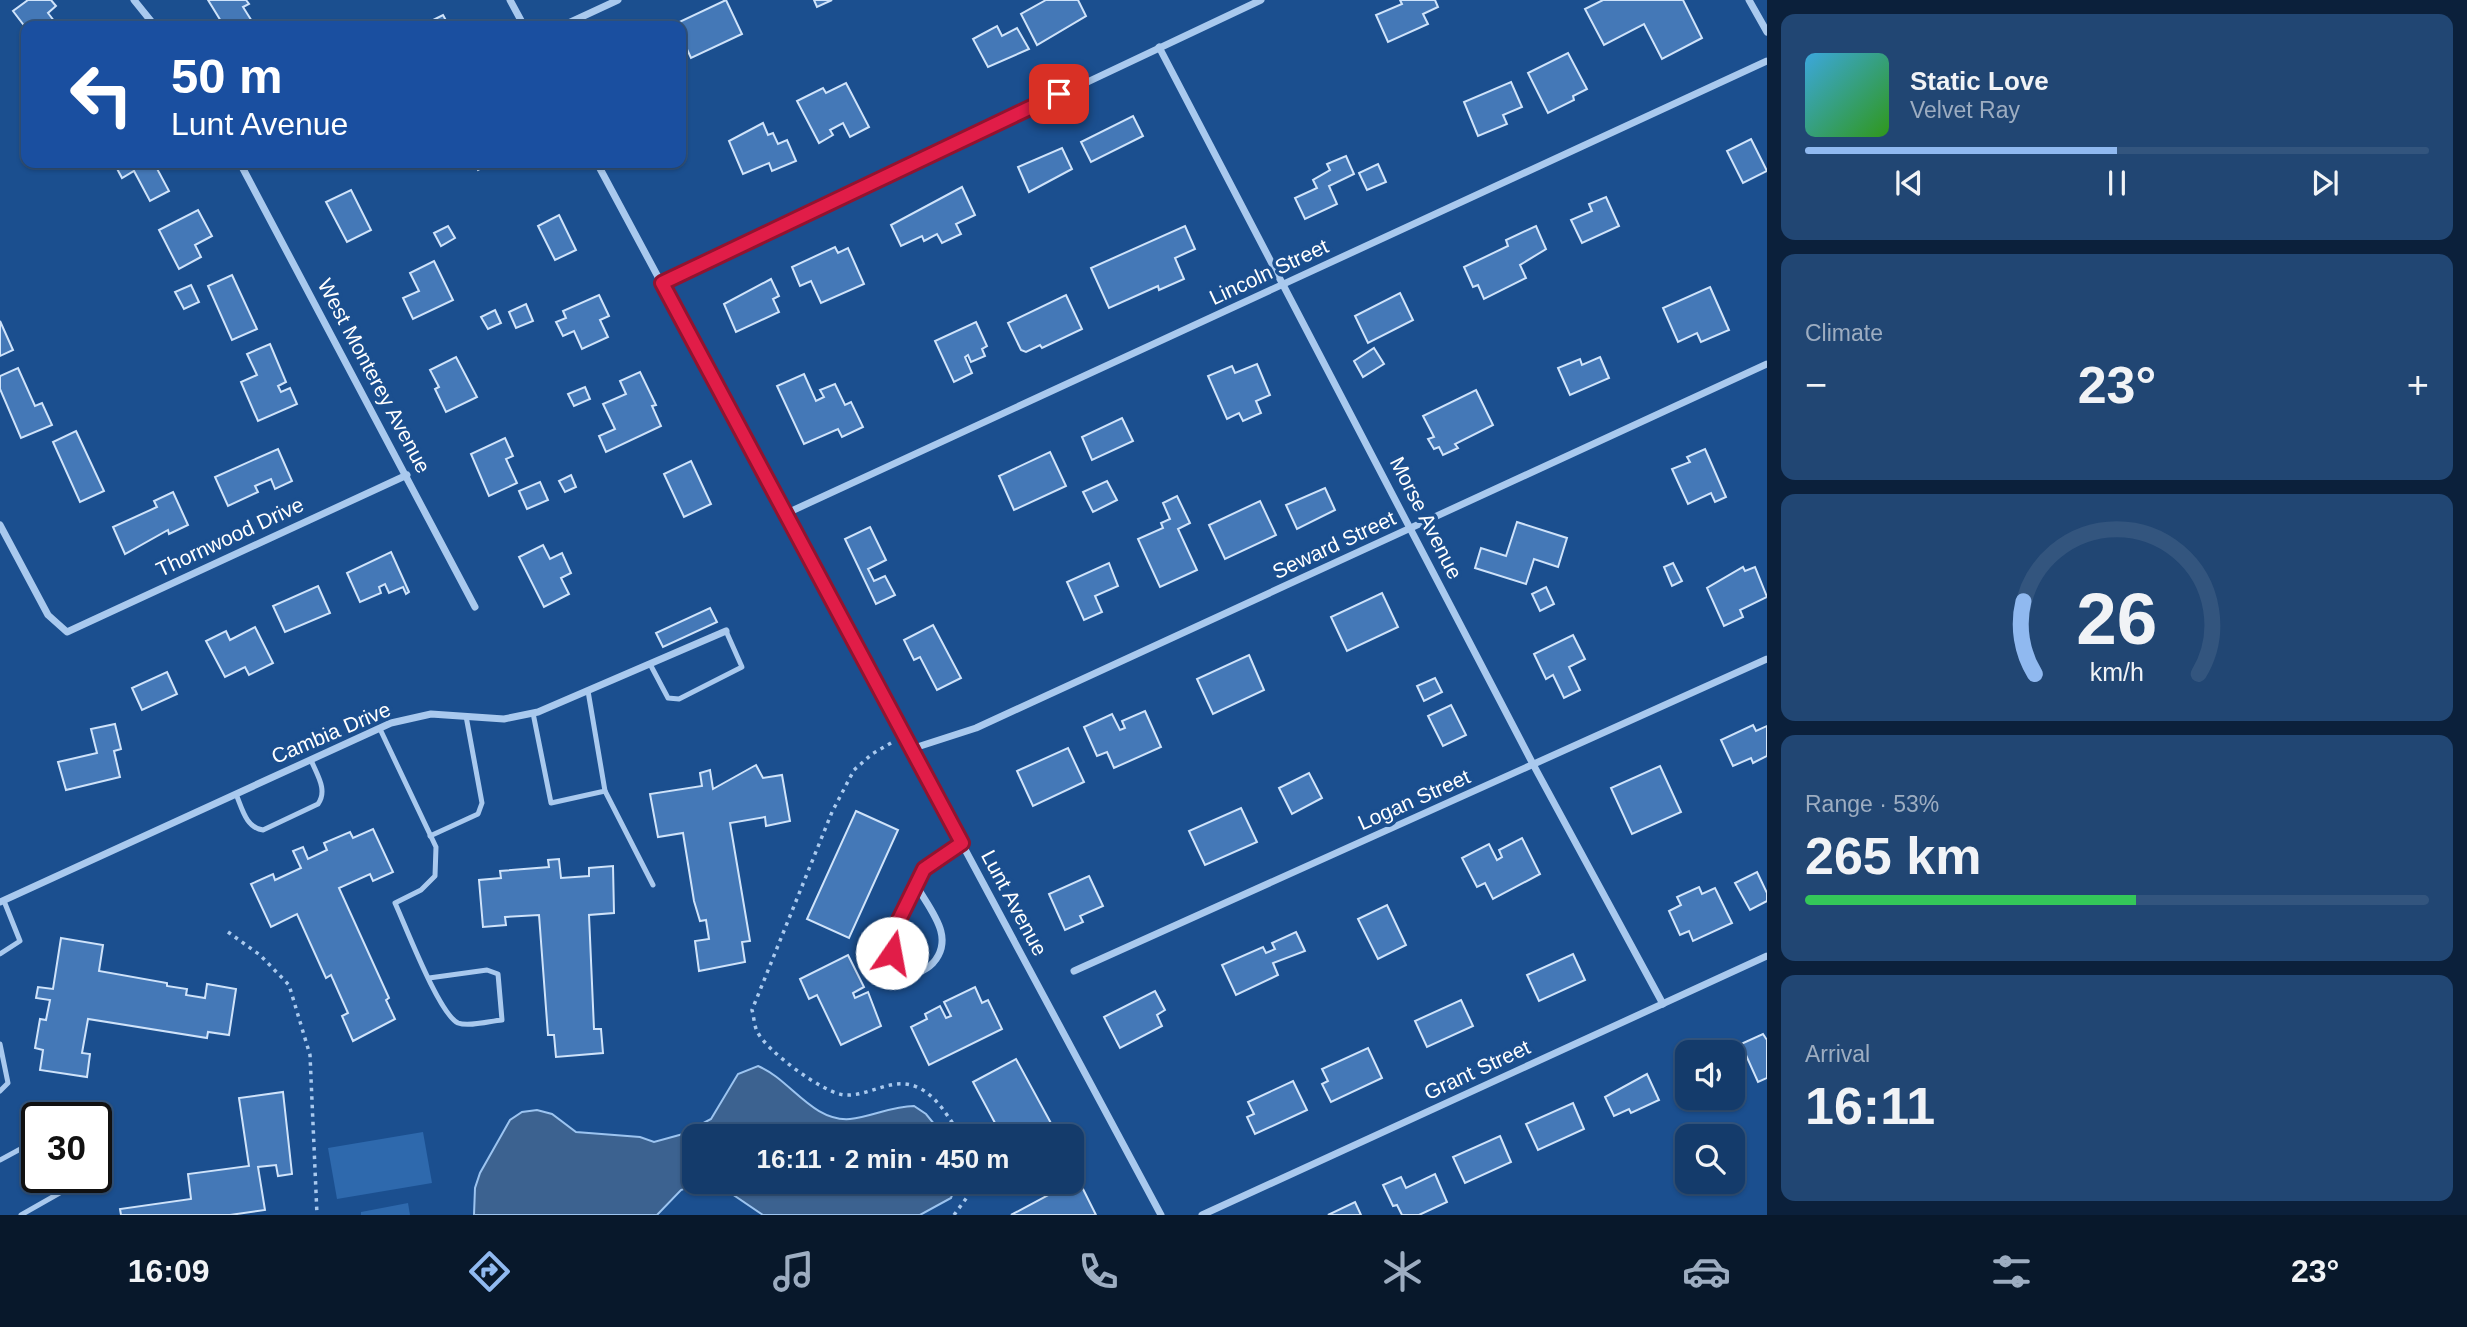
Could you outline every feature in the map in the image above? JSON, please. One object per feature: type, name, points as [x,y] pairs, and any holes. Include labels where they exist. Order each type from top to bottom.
[{"type":"street","points":[[134,0],[151,21]]},
{"type":"street","points":[[510,0],[521,21]]},
{"type":"street","points":[[573,21],[618,0]]},
{"type":"street","points":[[662,283],[1261,0]]},
{"type":"street","points":[[1749,0],[1767,32]]},
{"type":"street","name":"Morse Avenue","points":[[1159,47],[1285,284],[1534,766],[1663,1004]]},
{"type":"street","name":"Lincoln Street","points":[[785,514],[1767,61]]},
{"type":"street","name":"West Monterey Avenue","points":[[243,168],[475,607]]},
{"type":"street","name":"Lunt Avenue","points":[[600,168],[1161,1215]]},
{"type":"street","name":"Seward Street","points":[[911,749],[976,728],[1767,364]]},
{"type":"street","name":"Thornwood Drive","points":[[0,525],[48,615],[67,632],[407,475]]},
{"type":"street","name":"Cambia Drive","points":[[2,901],[380,729],[431,714],[504,719],[533,713],[726,631]]},
{"type":"street","name":"Logan Street","points":[[1074,971],[1767,659]]},
{"type":"street","points":[[916,885],[944,936],[942,950],[931,965],[917,974],[904,972],[892,953],[891,936],[916,885],[924,869],[962,843]]},
{"type":"street","name":"Grant Street","points":[[1202,1215],[1767,956]]},
{"type":"lane","points":[[650,664],[668,698],[679,699],[742,667],[726,631]]},
{"type":"lane","points":[[588,691],[605,791],[653,885]]},
{"type":"lane","points":[[533,713],[551,803],[605,791]]},
{"type":"lane","points":[[430,836],[478,814],[482,803],[466,716]]},
{"type":"lane","points":[[380,729],[436,847],[435,876],[421,890],[395,903],[429,978],[446,1015],[461,1024],[502,1020],[498,974],[487,970],[429,978]]},
{"type":"lane","points":[[236,794],[248,821],[256,829],[263,830],[318,804],[322,798],[322,788],[311,760]]},
{"type":"lane","points":[[0,954],[20,941],[2,901]]},
{"type":"lane","points":[[0,1044],[8,1083],[0,1091]]},
{"type":"lane","points":[[0,1160],[21,1149]]},
{"type":"lane","points":[[20,1215],[59,1193]]},
{"type":"path","points":[[891,744],[872,754],[854,770],[832,812],[752,1010],[757,1033],[781,1058],[821,1085],[846,1096],[895,1083],[919,1087],[939,1104],[953,1124]]},
{"type":"path","points":[[228,932],[260,955],[289,985],[310,1055],[317,1215]]},
{"type":"path","points":[[954,1215],[969,1194]]},
{"type":"shaded area","points":[[758,1066],[781,1080],[813,1107],[836,1118],[850,1119],[914,1106],[934,1124],[702,1124],[711,1119],[738,1074]]},
{"type":"shaded area","points":[[537,1110],[552,1114],[576,1132],[640,1137],[654,1142],[682,1134],[682,1190],[657,1215],[474,1215],[475,1188],[480,1173],[510,1120],[522,1112]]},
{"type":"shaded area","points":[[423,1132],[432,1183],[337,1199],[328,1148]]},
{"type":"shaded area","points":[[732,1194],[952,1194],[951,1198],[920,1215],[763,1215]]},
{"type":"shaded area","points":[[408,1203],[410,1215],[361,1215],[361,1212]]},
{"type":"building","points":[[28,0],[51,0],[56,6],[48,13],[54,21],[21,21],[13,11]]},
{"type":"building","points":[[208,0],[246,0],[249,4],[243,7],[252,21],[221,21]]},
{"type":"building","points":[[726,0],[742,34],[691,58],[686,47],[686,21],[681,21]]},
{"type":"building","points":[[814,0],[832,0],[817,7]]},
{"type":"building","points":[[1046,0],[1078,0],[1086,16],[1037,45],[1021,14]]},
{"type":"building","points":[[1400,0],[1435,0],[1438,7],[1423,14],[1428,24],[1388,42],[1376,15],[1402,4]]},
{"type":"building","points":[[1603,0],[1683,0],[1702,38],[1662,59],[1644,24],[1604,45],[1585,9]]},
{"type":"building","points":[[443,15],[446,21],[431,21]]},
{"type":"building","points":[[997,26],[1002,36],[1017,28],[1029,49],[988,67],[973,39]]},
{"type":"building","points":[[1568,53],[1587,89],[1573,96],[1574,100],[1548,113],[1528,73]]},
{"type":"building","points":[[1511,82],[1522,107],[1503,115],[1507,124],[1478,136],[1464,102]]},
{"type":"building","points":[[846,83],[869,127],[850,137],[843,123],[830,130],[833,135],[819,143],[797,101],[823,88],[826,93]]},
{"type":"building","points":[[1133,116],[1143,136],[1091,162],[1081,142]]},
{"type":"building","points":[[763,123],[768,135],[773,133],[778,144],[787,140],[796,161],[772,171],[769,163],[743,174],[729,141]]},
{"type":"building","points":[[1751,139],[1767,171],[1743,183],[1727,151]]},
{"type":"building","points":[[1062,148],[1072,169],[1029,192],[1018,167]]},
{"type":"building","points":[[1346,156],[1354,174],[1329,186],[1337,204],[1305,219],[1295,198],[1317,188],[1313,180],[1330,170],[1327,164]]},
{"type":"building","points":[[1378,164],[1386,182],[1367,190],[1359,173]]},
{"type":"building","points":[[117,168],[157,168],[169,191],[150,201],[134,171],[122,178]]},
{"type":"building","points":[[962,187],[975,215],[956,224],[961,234],[942,243],[937,234],[924,241],[922,236],[901,246],[891,225]]},
{"type":"building","points":[[351,190],[371,230],[347,242],[326,202]]},
{"type":"building","points":[[1606,197],[1619,226],[1582,243],[1571,220],[1592,211],[1589,204]]},
{"type":"building","points":[[198,210],[212,236],[195,245],[201,257],[179,269],[159,230]]},
{"type":"building","points":[[559,215],[576,250],[555,260],[538,226]]},
{"type":"building","points":[[448,226],[455,238],[441,246],[434,233]]},
{"type":"building","points":[[1185,226],[1195,249],[1175,258],[1184,279],[1159,290],[1158,286],[1109,308],[1091,268]]},
{"type":"building","points":[[1536,226],[1546,249],[1520,265],[1526,278],[1484,299],[1478,285],[1473,287],[1464,267],[1508,246],[1506,240]]},
{"type":"building","points":[[835,247],[838,253],[848,248],[864,284],[821,303],[811,281],[800,286],[792,267]]},
{"type":"building","points":[[434,261],[453,300],[413,319],[403,298],[419,291],[410,273]]},
{"type":"building","points":[[232,275],[257,329],[232,340],[208,286]]},
{"type":"building","points":[[771,279],[779,296],[773,299],[779,312],[736,332],[724,304]]},
{"type":"building","points":[[191,285],[199,302],[184,309],[175,292]]},
{"type":"building","points":[[1710,287],[1729,330],[1701,342],[1697,333],[1678,342],[1663,308]]},
{"type":"building","points":[[1400,293],[1413,320],[1368,343],[1355,316]]},
{"type":"building","points":[[599,295],[609,316],[600,320],[608,337],[582,349],[574,331],[563,336],[556,322],[566,318],[563,311]]},
{"type":"building","points":[[1066,295],[1082,329],[1042,348],[1040,345],[1026,352],[1021,350],[1008,323]]},
{"type":"building","points":[[526,304],[533,321],[516,328],[509,312]]},
{"type":"building","points":[[495,310],[501,323],[488,329],[481,317]]},
{"type":"building","points":[[0,321],[13,350],[0,356]]},
{"type":"building","points":[[976,322],[987,346],[982,349],[985,356],[971,362],[968,355],[965,357],[972,373],[954,382],[935,341]]},
{"type":"building","points":[[270,344],[286,382],[278,386],[281,392],[290,388],[297,404],[258,421],[241,382],[257,375],[247,354]]},
{"type":"building","points":[[1374,348],[1384,364],[1363,377],[1354,361]]},
{"type":"building","points":[[456,357],[477,397],[446,412],[435,389],[439,387],[430,370]]},
{"type":"building","points":[[1600,357],[1609,378],[1570,395],[1558,368],[1580,359],[1582,365]]},
{"type":"building","points":[[1257,364],[1270,395],[1256,401],[1261,413],[1243,421],[1239,413],[1227,419],[1208,376],[1232,366],[1235,373]]},
{"type":"building","points":[[18,368],[35,406],[42,403],[52,425],[21,438],[0,389],[0,376]]},
{"type":"building","points":[[640,372],[656,405],[652,406],[661,426],[606,452],[599,436],[615,429],[603,404],[626,394],[620,381]]},
{"type":"building","points":[[804,374],[816,401],[824,397],[820,390],[835,384],[845,405],[851,402],[863,427],[842,437],[838,429],[804,444],[777,386]]},
{"type":"building","points":[[585,387],[590,399],[574,406],[568,394]]},
{"type":"building","points":[[1476,390],[1493,425],[1455,444],[1458,448],[1443,455],[1439,447],[1434,449],[1428,439],[1434,437],[1423,416]]},
{"type":"building","points":[[1122,418],[1133,441],[1092,460],[1082,437]]},
{"type":"building","points":[[76,431],[104,491],[80,502],[53,442]]},
{"type":"building","points":[[505,438],[513,456],[506,459],[517,483],[489,496],[471,454]]},
{"type":"building","points":[[278,449],[292,481],[275,489],[271,479],[255,486],[258,492],[228,506],[215,477]]},
{"type":"building","points":[[1705,449],[1726,497],[1715,502],[1711,493],[1688,504],[1672,469],[1690,462],[1687,457]]},
{"type":"building","points":[[1050,452],[1066,486],[1014,510],[999,476]]},
{"type":"building","points":[[691,461],[711,504],[684,517],[664,474]]},
{"type":"building","points":[[571,475],[576,487],[565,492],[559,481]]},
{"type":"building","points":[[1107,481],[1117,500],[1093,512],[1083,492]]},
{"type":"building","points":[[540,482],[548,500],[527,509],[519,491]]},
{"type":"building","points":[[1325,488],[1335,510],[1297,529],[1286,505]]},
{"type":"building","points":[[173,492],[188,525],[169,534],[168,530],[125,554],[113,527],[157,507],[154,501]]},
{"type":"building","points":[[1177,496],[1190,523],[1178,529],[1197,570],[1160,587],[1138,539],[1163,528],[1161,523],[1170,519],[1163,503]]},
{"type":"building","points":[[1260,501],[1276,535],[1225,559],[1209,525]]},
{"type":"building","points":[[1517,522],[1567,538],[1558,567],[1534,559],[1526,584],[1475,568],[1481,548],[1506,556]]},
{"type":"building","points":[[870,527],[886,560],[868,569],[874,581],[885,576],[895,595],[876,604],[845,539]]},
{"type":"building","points":[[543,545],[550,559],[562,553],[571,573],[561,578],[569,594],[544,607],[519,557]]},
{"type":"building","points":[[391,552],[409,592],[406,594],[403,587],[389,593],[385,584],[379,587],[381,593],[360,602],[347,573]]},
{"type":"building","points":[[1109,563],[1118,586],[1095,596],[1102,612],[1084,620],[1067,582]]},
{"type":"building","points":[[1673,563],[1682,581],[1672,586],[1664,567]]},
{"type":"building","points":[[1743,567],[1745,571],[1755,567],[1767,597],[1740,610],[1743,617],[1724,626],[1707,588]]},
{"type":"building","points":[[318,586],[330,613],[285,632],[273,606]]},
{"type":"building","points":[[1546,587],[1554,604],[1540,611],[1532,594]]},
{"type":"building","points":[[1382,593],[1398,627],[1347,651],[1331,617]]},
{"type":"building","points":[[710,608],[717,622],[663,647],[656,633]]},
{"type":"building","points":[[933,625],[961,678],[937,690],[920,657],[914,660],[904,640]]},
{"type":"building","points":[[255,627],[273,663],[249,675],[245,667],[225,677],[206,641],[226,631],[230,640]]},
{"type":"building","points":[[1573,635],[1585,659],[1569,667],[1580,690],[1564,698],[1553,675],[1546,679],[1534,654]]},
{"type":"building","points":[[1249,655],[1264,690],[1213,714],[1197,679]]},
{"type":"building","points":[[167,672],[177,694],[142,710],[132,688]]},
{"type":"building","points":[[1435,678],[1442,692],[1424,701],[1417,686]]},
{"type":"building","points":[[1451,705],[1466,735],[1443,746],[1428,716]]},
{"type":"building","points":[[1145,711],[1161,747],[1114,768],[1107,752],[1097,756],[1084,727],[1112,714],[1120,730],[1125,728],[1122,721]]},
{"type":"building","points":[[115,724],[121,749],[114,751],[120,777],[66,790],[58,762],[97,753],[91,729]]},
{"type":"building","points":[[1753,725],[1756,731],[1767,726],[1767,756],[1753,763],[1751,758],[1733,766],[1721,740]]},
{"type":"building","points":[[1068,748],[1084,782],[1033,806],[1017,771]]},
{"type":"building","points":[[756,765],[763,778],[782,775],[790,821],[766,826],[765,817],[730,823],[750,941],[742,942],[745,962],[699,971],[695,941],[709,939],[706,920],[700,921],[694,901],[683,833],[658,837],[650,794],[702,786],[700,773],[710,770],[713,789]]},
{"type":"building","points":[[1660,766],[1681,812],[1632,834],[1611,788]]},
{"type":"building","points":[[1309,773],[1322,798],[1292,814],[1279,788]]},
{"type":"building","points":[[1241,808],[1257,842],[1205,865],[1189,831]]},
{"type":"building","points":[[856,811],[898,830],[849,938],[807,919]]},
{"type":"building","points":[[373,829],[393,872],[373,881],[370,874],[339,888],[389,998],[386,1000],[395,1019],[353,1041],[342,1016],[348,1013],[331,975],[326,978],[297,914],[271,927],[251,884],[273,874],[275,880],[301,868],[293,851],[303,847],[308,859],[327,850],[324,843],[350,832],[353,838]]},
{"type":"building","points":[[1522,838],[1540,874],[1493,899],[1485,883],[1477,887],[1462,858],[1489,844],[1497,860],[1502,857],[1499,850]]},
{"type":"building","points":[[559,859],[561,878],[589,876],[589,868],[613,866],[614,913],[589,915],[594,1029],[601,1029],[603,1053],[556,1057],[554,1035],[548,1035],[539,915],[505,917],[506,925],[483,927],[479,880],[501,878],[500,871],[549,867],[548,860]]},
{"type":"building","points":[[1757,872],[1767,893],[1767,901],[1750,910],[1735,883]]},
{"type":"building","points":[[1089,876],[1103,906],[1080,916],[1083,922],[1065,930],[1049,894]]},
{"type":"building","points":[[1699,887],[1702,894],[1715,888],[1732,923],[1693,941],[1689,931],[1680,935],[1669,911],[1681,905],[1677,897]]},
{"type":"building","points":[[1387,905],[1406,945],[1378,959],[1358,919]]},
{"type":"building","points":[[1296,932],[1305,951],[1273,963],[1278,975],[1236,995],[1222,965],[1263,947],[1266,953],[1275,949],[1272,943]]},
{"type":"building","points":[[61,938],[103,945],[99,971],[167,983],[167,986],[187,989],[186,995],[205,998],[207,984],[236,989],[229,1035],[208,1032],[207,1038],[88,1019],[82,1053],[90,1054],[87,1077],[40,1070],[43,1050],[35,1048],[40,1019],[46,1020],[50,1000],[36,998],[38,987],[53,989]]},
{"type":"building","points":[[1573,954],[1585,980],[1539,1001],[1527,975]]},
{"type":"building","points":[[848,955],[864,987],[853,993],[855,998],[868,992],[881,1026],[841,1045],[817,995],[809,999],[800,979]]},
{"type":"building","points":[[975,987],[982,1003],[988,1000],[1002,1029],[929,1065],[911,1027],[927,1019],[925,1014],[940,1006],[946,1018],[951,1016],[944,1002]]},
{"type":"building","points":[[1155,991],[1165,1010],[1157,1015],[1162,1026],[1120,1048],[1104,1017]]},
{"type":"building","points":[[1461,1000],[1473,1026],[1427,1047],[1415,1021]]},
{"type":"building","points":[[1763,1034],[1767,1040],[1767,1078],[1758,1082],[1745,1053],[1745,1042]]},
{"type":"building","points":[[1368,1048],[1382,1078],[1331,1102],[1322,1084],[1328,1081],[1322,1069]]},
{"type":"building","points":[[1016,1059],[1051,1124],[996,1124],[973,1082]]},
{"type":"building","points":[[1647,1074],[1659,1100],[1631,1113],[1629,1109],[1614,1116],[1605,1097]]},
{"type":"building","points":[[1293,1081],[1307,1110],[1255,1134],[1247,1117],[1254,1114],[1248,1102]]},
{"type":"building","points":[[283,1092],[292,1174],[278,1176],[276,1165],[258,1167],[265,1210],[230,1215],[121,1215],[120,1209],[191,1199],[188,1174],[249,1166],[239,1098]]},
{"type":"building","points":[[1573,1103],[1584,1129],[1538,1150],[1526,1124]]},
{"type":"building","points":[[1500,1136],[1511,1162],[1465,1183],[1453,1157]]},
{"type":"building","points":[[1435,1174],[1447,1202],[1419,1215],[1402,1215],[1397,1205],[1393,1206],[1383,1185],[1401,1177],[1406,1188]]},
{"type":"building","points":[[1084,1191],[1096,1215],[1011,1215],[1050,1194],[1084,1194]]},
{"type":"building","points":[[1355,1202],[1361,1215],[1328,1215]]},
{"type":"route","points":[[892,953],[891,936],[924,869],[962,843],[662,283],[1059,94]]}]
